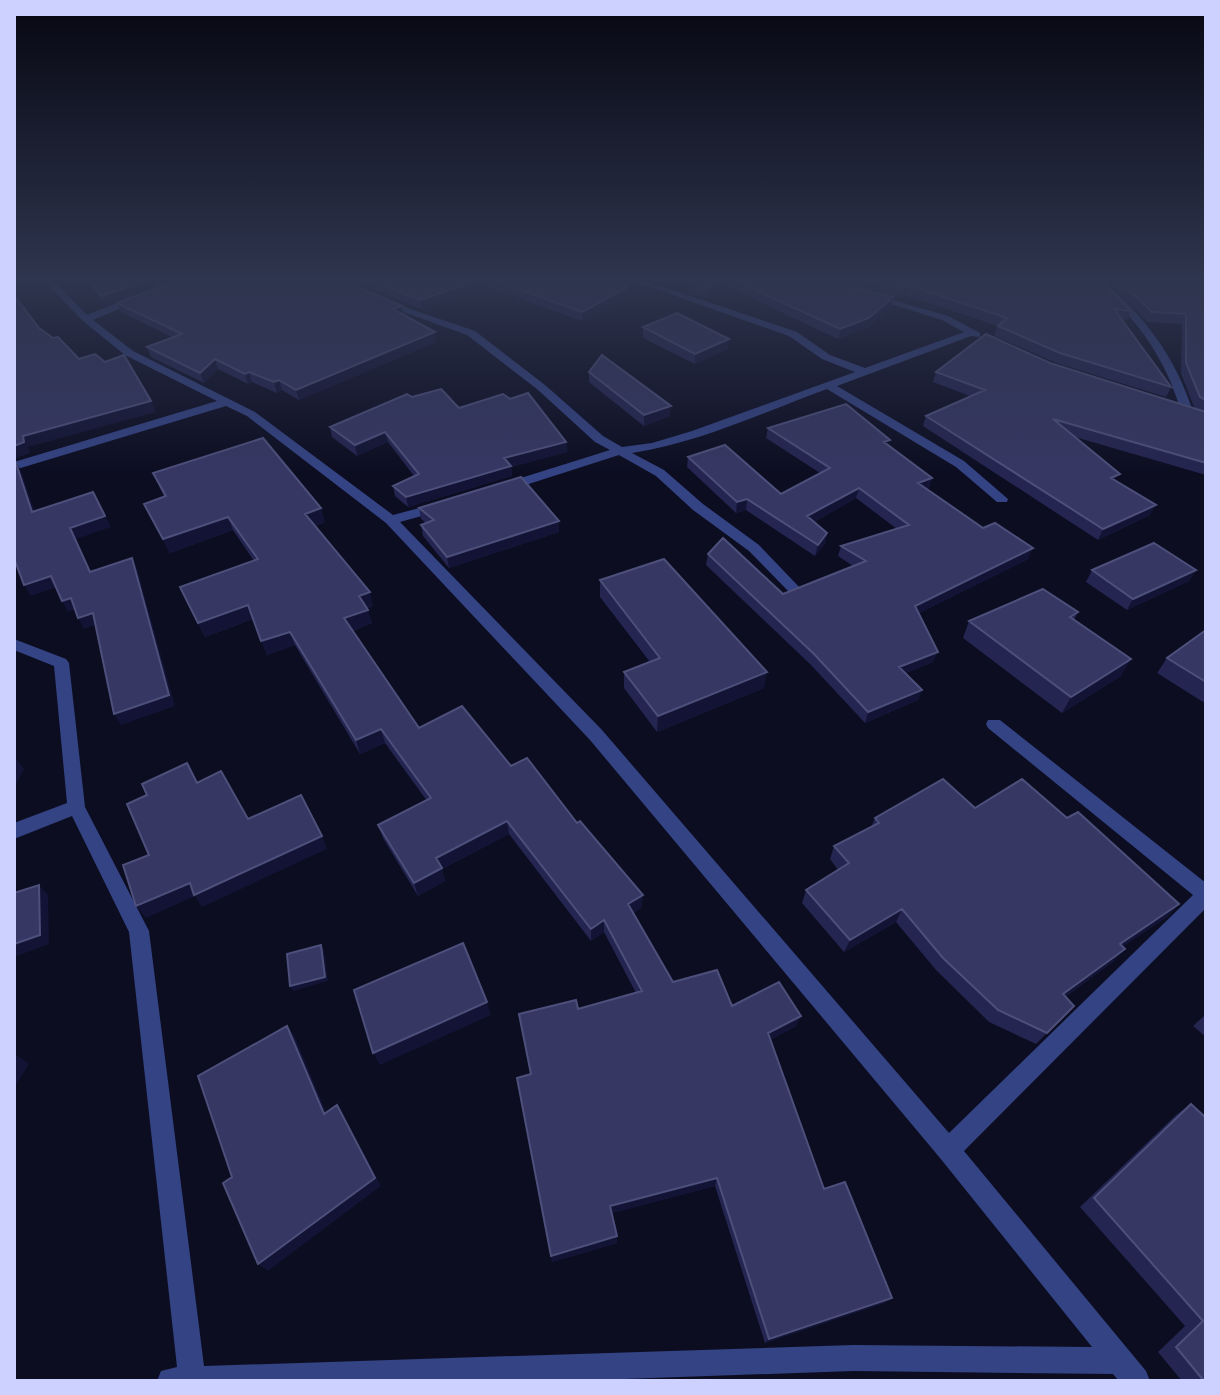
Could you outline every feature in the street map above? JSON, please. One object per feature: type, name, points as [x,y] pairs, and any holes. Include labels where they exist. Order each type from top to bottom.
[{"type":"street","points":[[116,343],[129,353],[251,414],[391,520],[596,735],[948,1150],[1126,1371]]},
{"type":"street","points":[[484,343],[541,387],[599,439],[660,473],[698,507],[754,548],[795,590]]},
{"type":"street","points":[[806,343],[826,357],[866,372]]},
{"type":"street","points":[[492,491],[619,451],[654,446],[944,343]]},
{"type":"street","points":[[1155,343],[1182,390],[1186,412]]},
{"type":"street","points":[[828,385],[960,464],[1002,499]]},
{"type":"street","points":[[14,466],[226,402]]},
{"type":"street","points":[[391,520],[449,503]]},
{"type":"street","points":[[14,644],[61,663],[76,807],[139,931],[182,1380],[853,1358],[1126,1371]]},
{"type":"street","points":[[948,1150],[1206,895],[994,724]]},
{"type":"street","points":[[14,831],[76,807]]},
{"type":"building","points":[[14,343],[64,343],[79,359],[95,354],[105,362],[124,355],[151,401],[23,436],[24,442],[14,446]]},
{"type":"building","points":[[157,343],[408,343],[296,390],[279,380],[274,382],[249,372],[245,374],[215,359],[200,373],[147,347]]},
{"type":"building","points":[[674,343],[720,343],[695,354]]},
{"type":"building","points":[[974,343],[1006,343],[1050,363],[1206,412],[1206,463],[1053,419],[1120,474],[1111,478],[1156,505],[1103,529],[926,416],[985,390],[936,372]]},
{"type":"building","points":[[1037,343],[1139,343],[1171,387]]},
{"type":"building","points":[[1186,343],[1206,343],[1206,400],[1200,397],[1186,363]]},
{"type":"building","points":[[602,355],[671,406],[644,415],[589,372]]},
{"type":"building","points":[[441,389],[459,408],[503,394],[510,399],[528,393],[566,442],[504,458],[511,466],[406,497],[393,486],[419,474],[385,432],[355,445],[330,427],[407,394],[412,397]]},
{"type":"building","points":[[846,404],[890,440],[884,442],[932,478],[918,483],[983,528],[995,523],[1033,548],[915,606],[938,652],[899,667],[922,690],[868,712],[814,654],[708,554],[723,538],[783,594],[866,561],[841,546],[909,525],[859,488],[807,516],[827,533],[818,545],[747,499],[737,502],[688,457],[725,445],[781,494],[830,468],[768,428]]},
{"type":"building","points":[[263,438],[321,508],[305,514],[370,592],[359,596],[368,610],[344,618],[419,728],[462,706],[511,766],[527,758],[577,823],[580,821],[643,895],[628,904],[673,982],[717,970],[732,1006],[779,982],[801,1016],[768,1033],[824,1189],[845,1182],[892,1298],[769,1339],[717,1178],[610,1206],[617,1236],[551,1256],[517,1078],[531,1074],[519,1014],[576,1000],[578,1009],[642,991],[604,920],[591,929],[507,821],[436,858],[442,868],[414,883],[378,825],[431,798],[381,729],[356,740],[290,632],[261,641],[248,605],[198,623],[180,587],[258,559],[228,517],[163,539],[144,504],[166,496],[153,473]]},
{"type":"building","points":[[15,460],[32,512],[93,492],[105,516],[70,528],[90,572],[132,558],[169,695],[114,714],[93,613],[78,618],[71,598],[62,601],[51,576],[24,585],[14,558]]},
{"type":"building","points":[[521,477],[559,521],[447,557],[421,525],[434,520],[419,508]]},
{"type":"building","points":[[1154,543],[1196,570],[1133,599],[1092,570]]},
{"type":"building","points":[[664,559],[767,672],[658,716],[624,672],[660,658],[600,580]]},
{"type":"building","points":[[1043,589],[1078,612],[1070,617],[1131,659],[1071,697],[969,621]]},
{"type":"building","points":[[1206,630],[1206,682],[1167,658]]},
{"type":"building","points":[[187,763],[197,783],[221,771],[248,819],[301,795],[322,836],[194,895],[190,883],[136,906],[123,865],[149,855],[127,804],[147,795],[142,784]]},
{"type":"building","points":[[943,779],[975,808],[1022,779],[1067,818],[1078,812],[1179,904],[1120,944],[1125,949],[1063,994],[1074,1006],[1047,1033],[998,1010],[943,958],[902,909],[850,940],[806,890],[849,863],[834,846],[879,823],[875,818]]},
{"type":"building","points":[[39,885],[40,935],[14,944],[14,893]]},
{"type":"building","points":[[463,943],[487,1002],[373,1053],[354,990]]},
{"type":"building","points":[[321,945],[325,977],[290,986],[287,954]]},
{"type":"building","points":[[287,1026],[324,1114],[337,1105],[375,1178],[258,1264],[223,1183],[232,1177],[198,1076]]},
{"type":"building","points":[[1191,1104],[1206,1118],[1206,1381],[1176,1347],[1203,1321],[1094,1198]]}]
